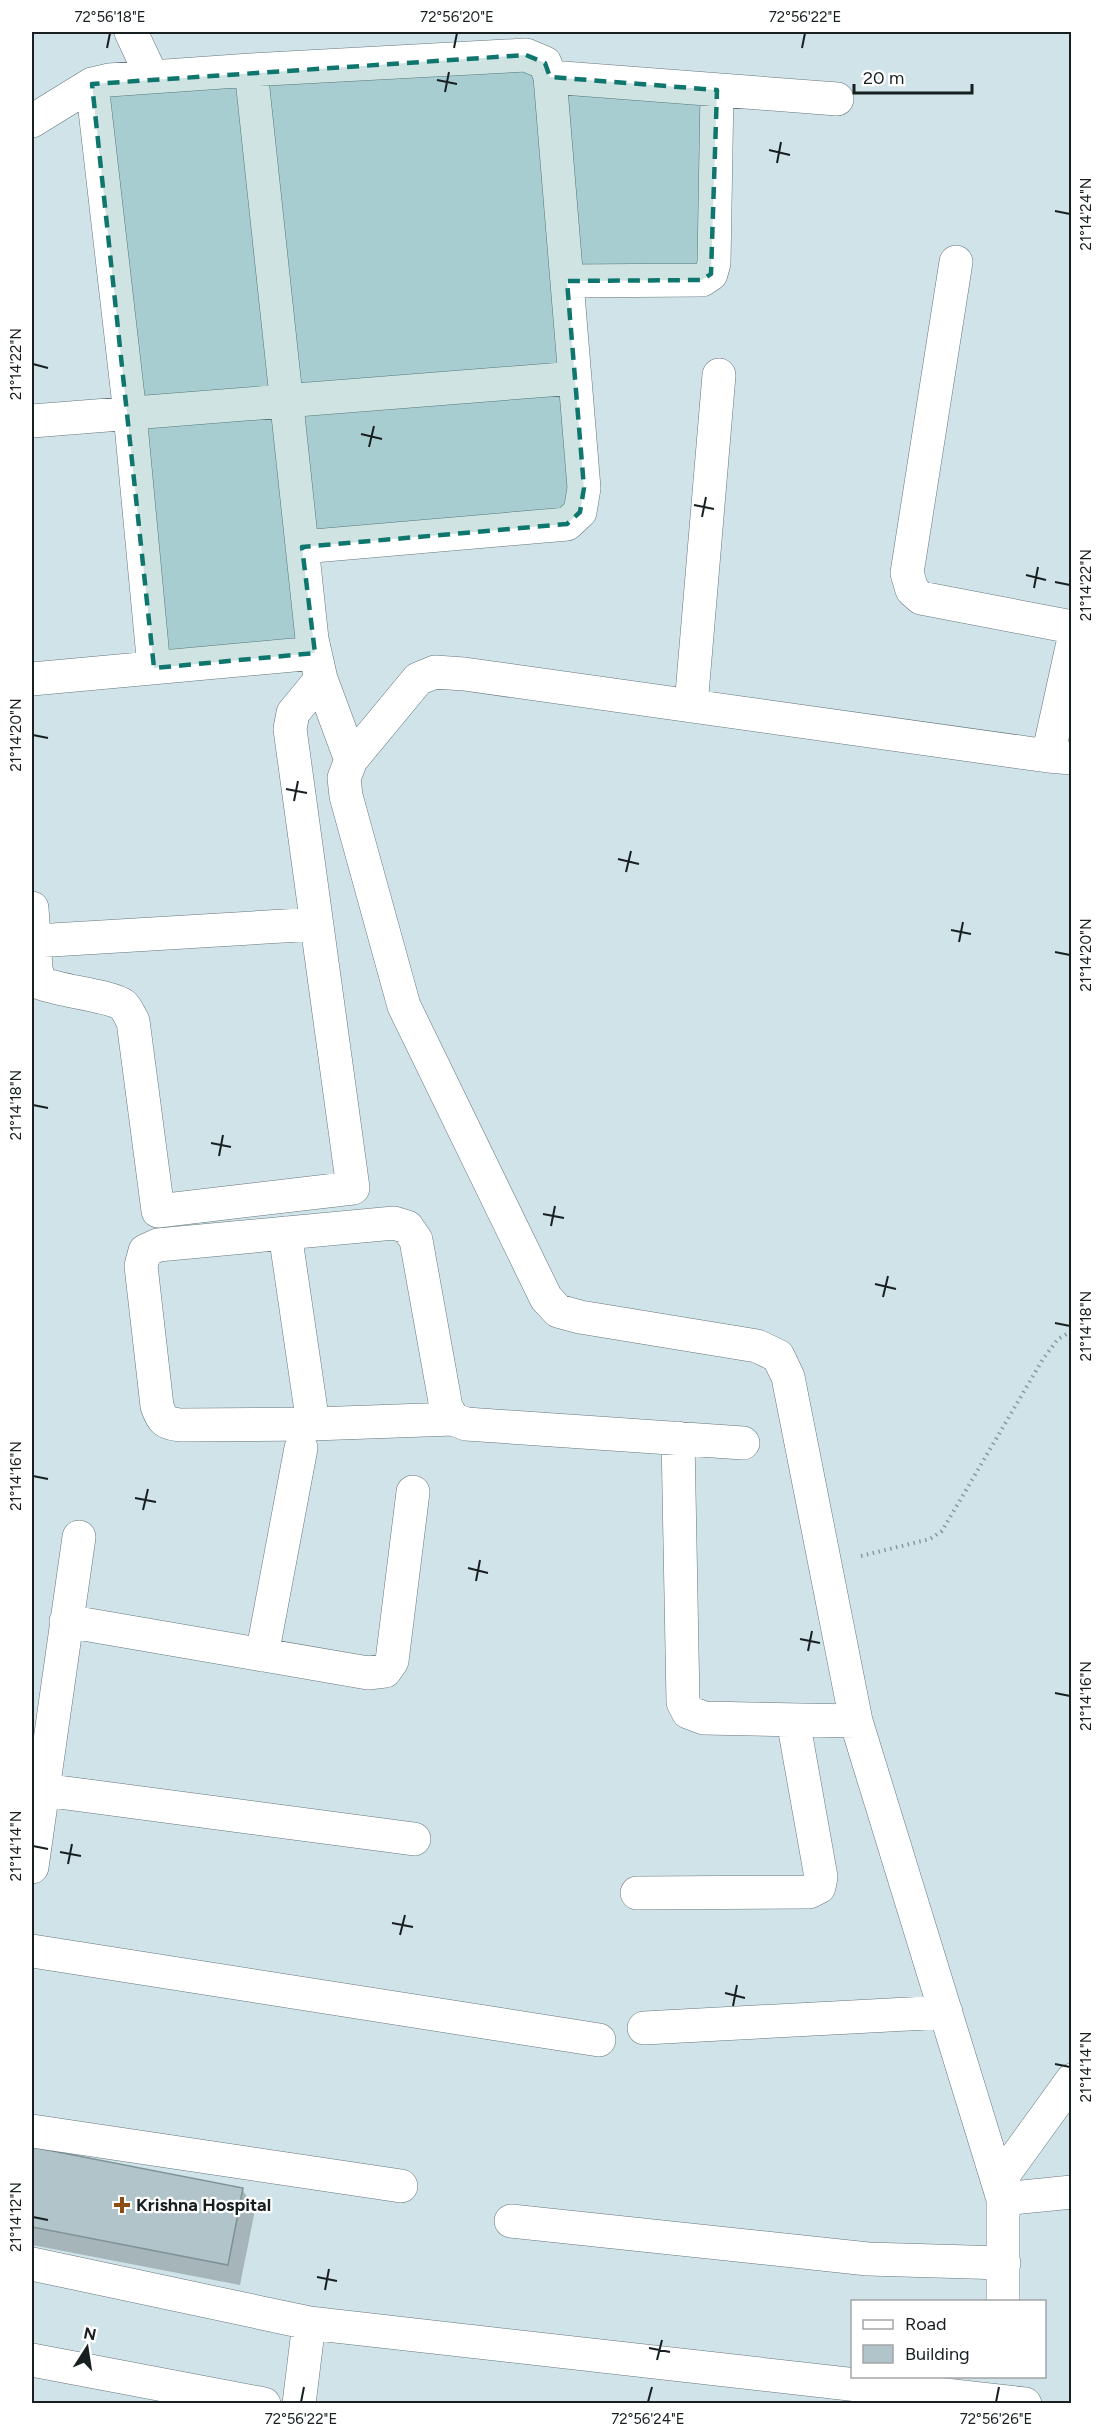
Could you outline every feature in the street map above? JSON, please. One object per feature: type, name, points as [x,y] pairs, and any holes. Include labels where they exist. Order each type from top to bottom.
[{"type":"street","points":[[131,32],[152,77]]},
{"type":"street","points":[[32,121],[92,84],[109,80],[526,55],[545,63],[550,77],[584,488],[580,512],[567,524],[302,547]]},
{"type":"street","points":[[251,70],[302,547],[318,666],[351,760]]},
{"type":"street","points":[[550,77],[837,99]]},
{"type":"street","points":[[92,84],[129,414],[154,668]]},
{"type":"street","points":[[567,281],[702,279],[711,274],[714,263],[717,90]]},
{"type":"street","points":[[957,262],[907,573],[912,590],[921,598],[1071,627]]},
{"type":"street","points":[[691,706],[719,375]]},
{"type":"street","points":[[32,421],[575,378]]},
{"type":"street","points":[[1003,2300],[1001,2190],[856,1720],[788,1377],[777,1356],[757,1346],[580,1317],[558,1311],[546,1298],[404,1006],[346,796],[344,778],[351,760],[418,679],[435,672],[464,674],[1060,757],[1071,646]]},
{"type":"street","points":[[32,679],[154,668],[318,666]]},
{"type":"street","points":[[32,908],[36,969],[40,983],[124,1005],[133,1022],[158,1211],[353,1188],[290,729],[293,713],[318,666]]},
{"type":"street","points":[[35,941],[317,924]]},
{"type":"street","points":[[453,1419],[446,1407],[416,1240],[407,1227],[394,1223],[158,1245],[145,1251],[141,1266],[157,1406],[162,1420],[180,1425],[307,1436],[453,1419],[466,1424],[743,1443]]},
{"type":"street","points":[[262,1655],[307,1436],[285,1233]]},
{"type":"street","points":[[678,1438],[683,1702],[688,1712],[705,1718],[856,1720]]},
{"type":"street","points":[[66,1621],[368,1673],[385,1671],[392,1660],[413,1492]]},
{"type":"street","points":[[32,1867],[79,1537]]},
{"type":"street","points":[[637,1893],[809,1892],[819,1887],[821,1877],[793,1720]]},
{"type":"street","points":[[43,1790],[414,1839]]},
{"type":"street","points":[[32,1951],[599,2040]]},
{"type":"street","points":[[644,2028],[946,2012]]},
{"type":"street","points":[[1001,2190],[1071,2080]]},
{"type":"street","points":[[32,2131],[401,2186]]},
{"type":"street","points":[[1001,2190],[1071,2192]]},
{"type":"street","points":[[511,2221],[868,2259],[1004,2263]]},
{"type":"street","points":[[32,2264],[309,2323],[904,2397],[1010,2394]]},
{"type":"street","points":[[299,2403],[309,2323]]},
{"type":"street","points":[[32,2360],[124,2391],[253,2402]]},
{"type":"path","points":[[825,1565],[930,1539],[942,1531],[1043,1359],[1058,1340],[1071,1331]]},
{"type":"highlighted area","points":[[526,55],[545,63],[550,77],[717,90],[711,274],[702,280],[567,281],[584,488],[580,512],[567,524],[302,547],[315,653],[154,668],[92,84]]},
{"type":"building","points":[[32,2147],[243,2188],[228,2265],[32,2227]]},
{"type":"place","name":"Krishna Hospital","points":[[122,2205]]}]
